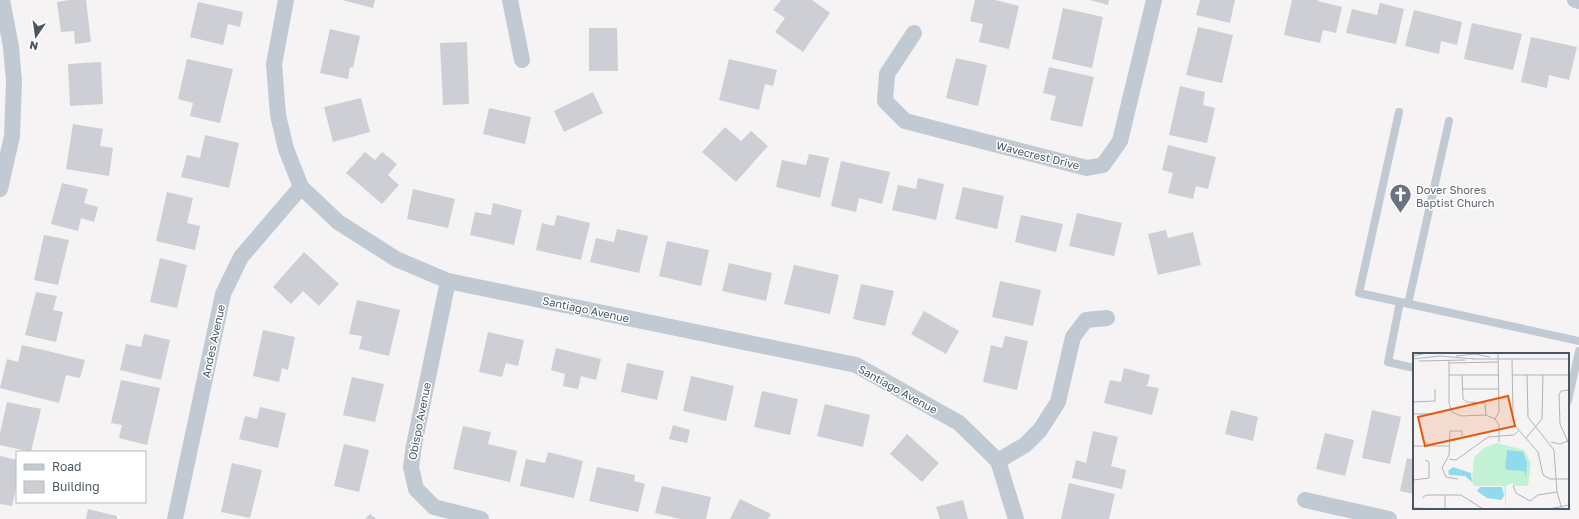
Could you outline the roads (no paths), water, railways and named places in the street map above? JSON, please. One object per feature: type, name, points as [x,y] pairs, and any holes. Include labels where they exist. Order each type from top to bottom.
[{"type":"street","points":[[0,189],[12,136],[14,81],[2,0]]},
{"type":"street","name":"Santiago Avenue","points":[[286,0],[274,64],[278,115],[286,149],[301,187],[338,222],[396,259],[448,281],[856,365],[959,423],[998,461],[1016,519]]},
{"type":"street","points":[[510,0],[522,60]]},
{"type":"street","name":"Wavecrest Drive","points":[[914,33],[887,74],[885,101],[905,121],[1087,168],[1103,165],[1120,142],[1154,0]]},
{"type":"street","points":[[1575,0],[1579,1]]},
{"type":"street","name":"Andes Avenue","points":[[175,519],[223,294],[241,257],[301,187]]},
{"type":"street","name":"Obispo Avenue","points":[[448,281],[410,468],[416,489],[434,507],[481,519]]},
{"type":"street","points":[[998,461],[1025,445],[1040,430],[1058,402],[1073,337],[1086,320],[1107,318]]},
{"type":"street","points":[[1305,500],[1389,519]]},
{"type":"lane","points":[[1399,112],[1359,293],[1579,341]]},
{"type":"lane","points":[[1413,368],[1388,362],[1450,121]]},
{"type":"lane","points":[[1569,397],[1579,352]]},
{"type":"place","name":"Dover Shores Baptist Church","points":[[1400,214]]}]
